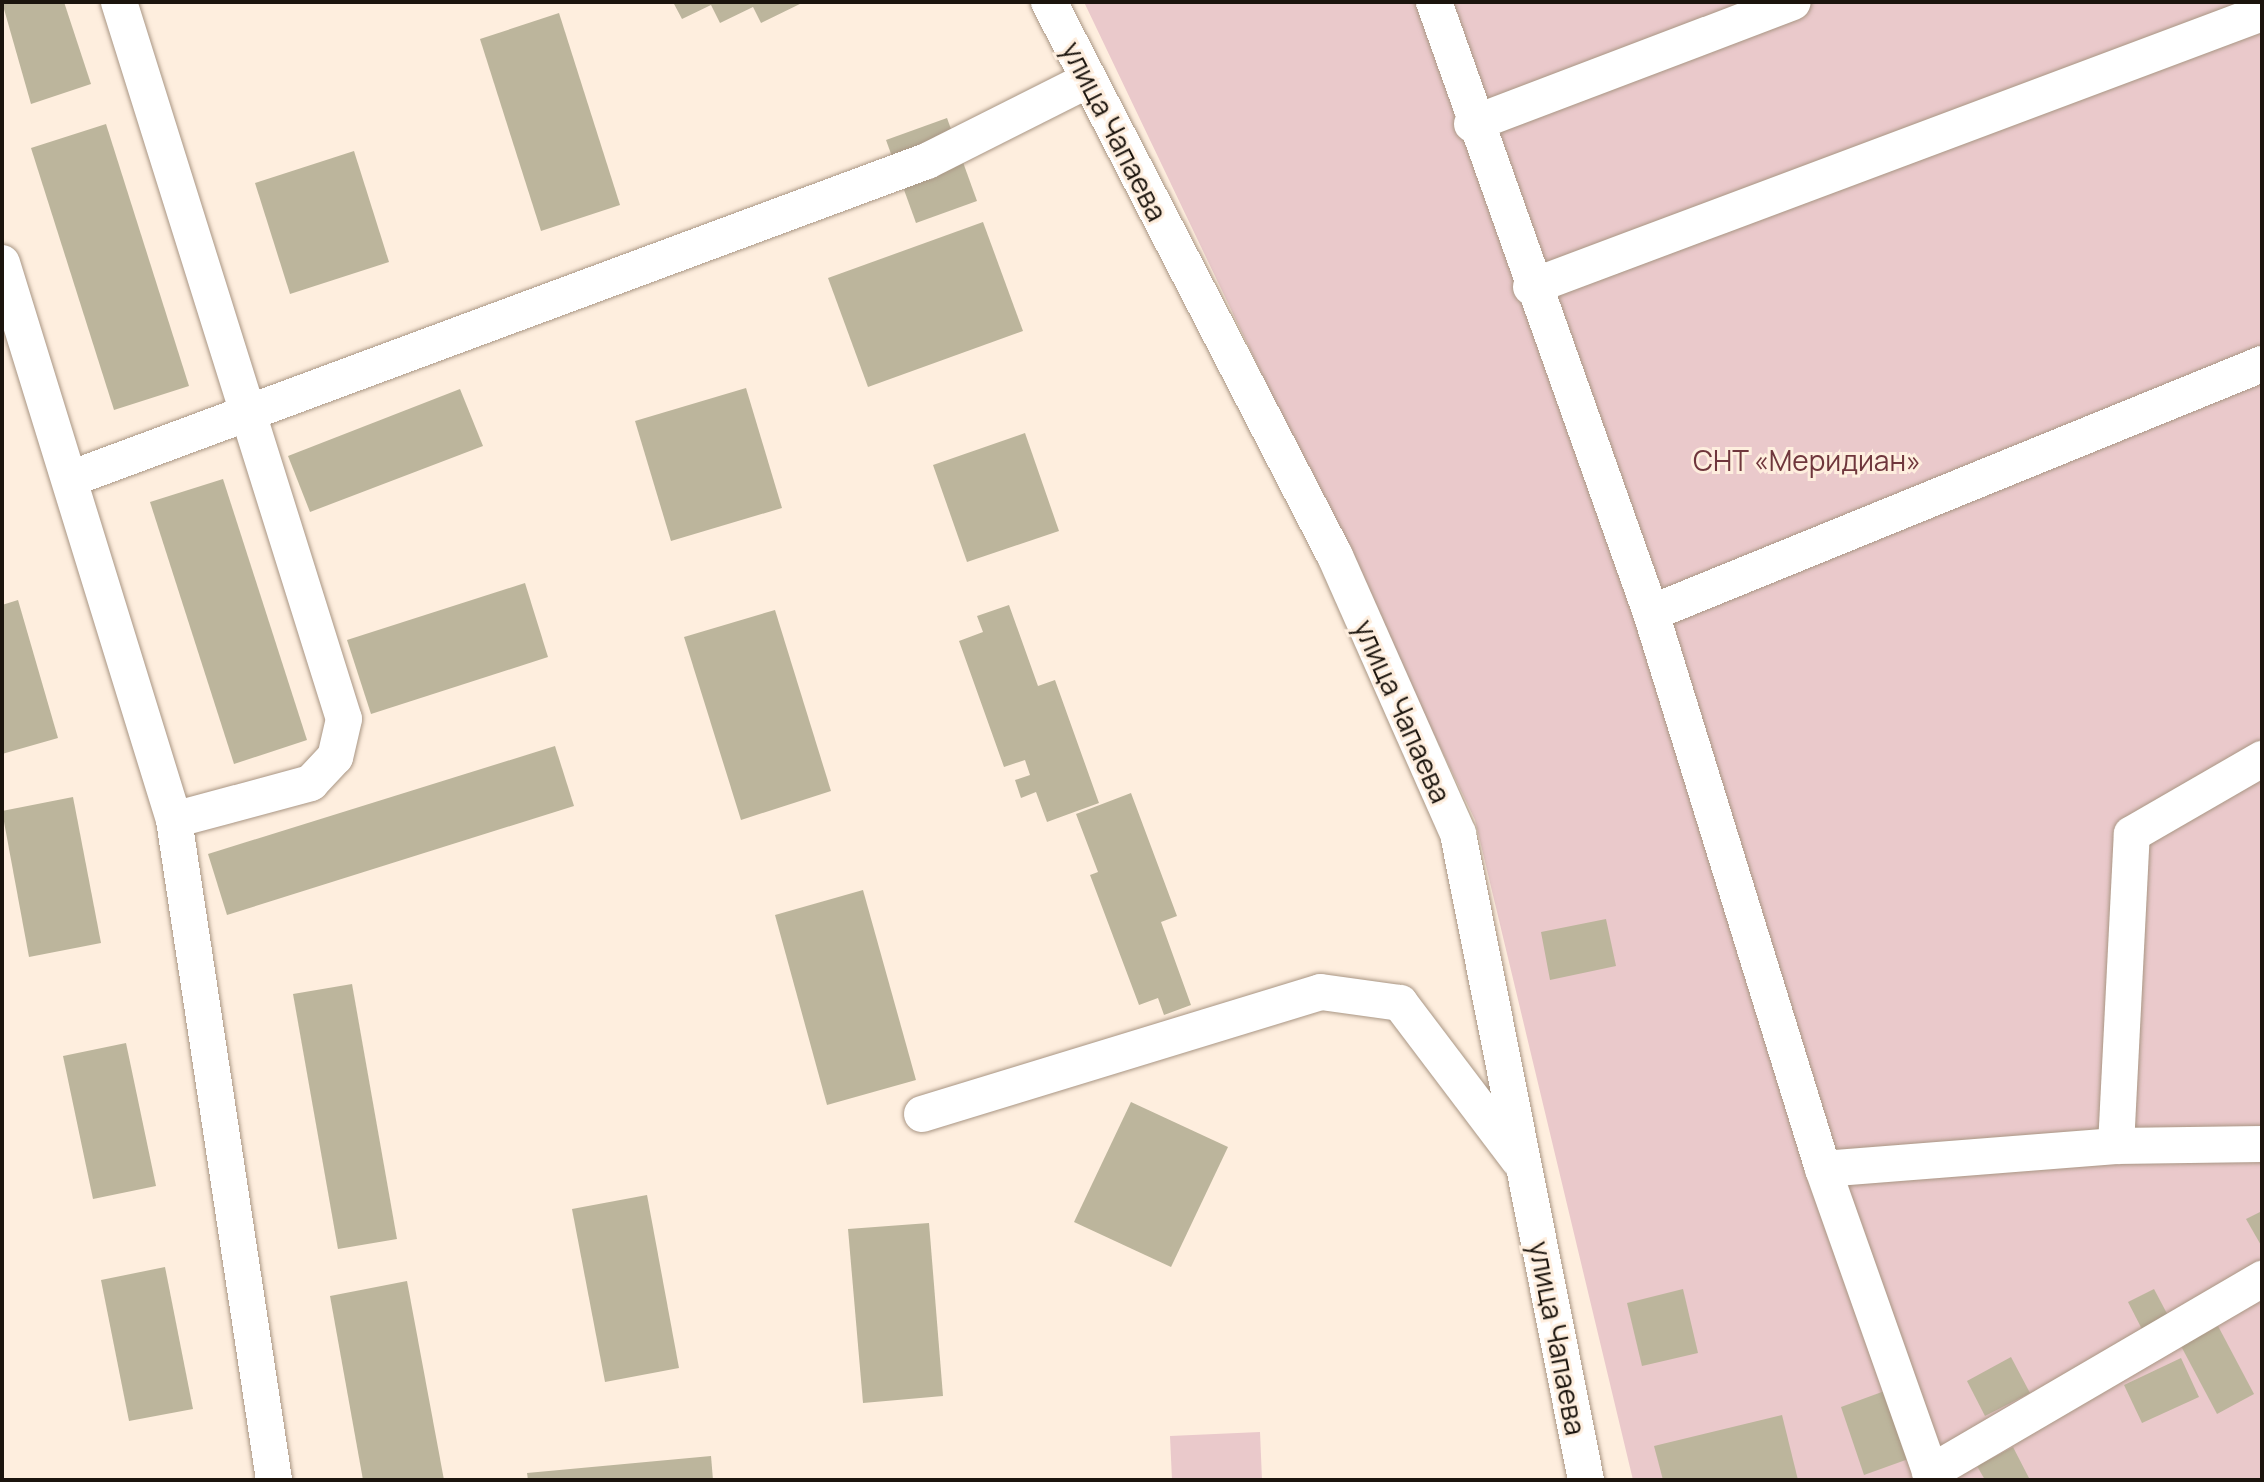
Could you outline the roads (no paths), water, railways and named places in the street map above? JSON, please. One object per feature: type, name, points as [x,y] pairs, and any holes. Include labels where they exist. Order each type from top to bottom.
[{"type":"street","points":[[119,2],[344,719],[335,757],[311,783],[174,820]]},
{"type":"street","name":"улица Чапаева","points":[[1049,2],[1335,556],[1458,834],[1586,1480]]},
{"type":"street","points":[[1434,2],[1472,124],[1651,613],[1823,1169],[1931,1476],[2262,1279]]},
{"type":"street","points":[[1472,124],[1793,2]]},
{"type":"street","points":[[1531,287],[2262,13]]},
{"type":"street","points":[[70,479],[927,161],[1088,80]]},
{"type":"street","points":[[2,263],[174,820],[274,1480]]},
{"type":"street","points":[[1651,613],[2262,364]]},
{"type":"street","points":[[2116,1146],[2132,834],[2262,759]]},
{"type":"street","points":[[922,1114],[1321,992],[1400,1003],[1524,1167]]},
{"type":"street","points":[[1823,1169],[2253,1138]]},
{"type":"park label","name":"СНТ «Меридиан»","points":[[1807,460]]}]
